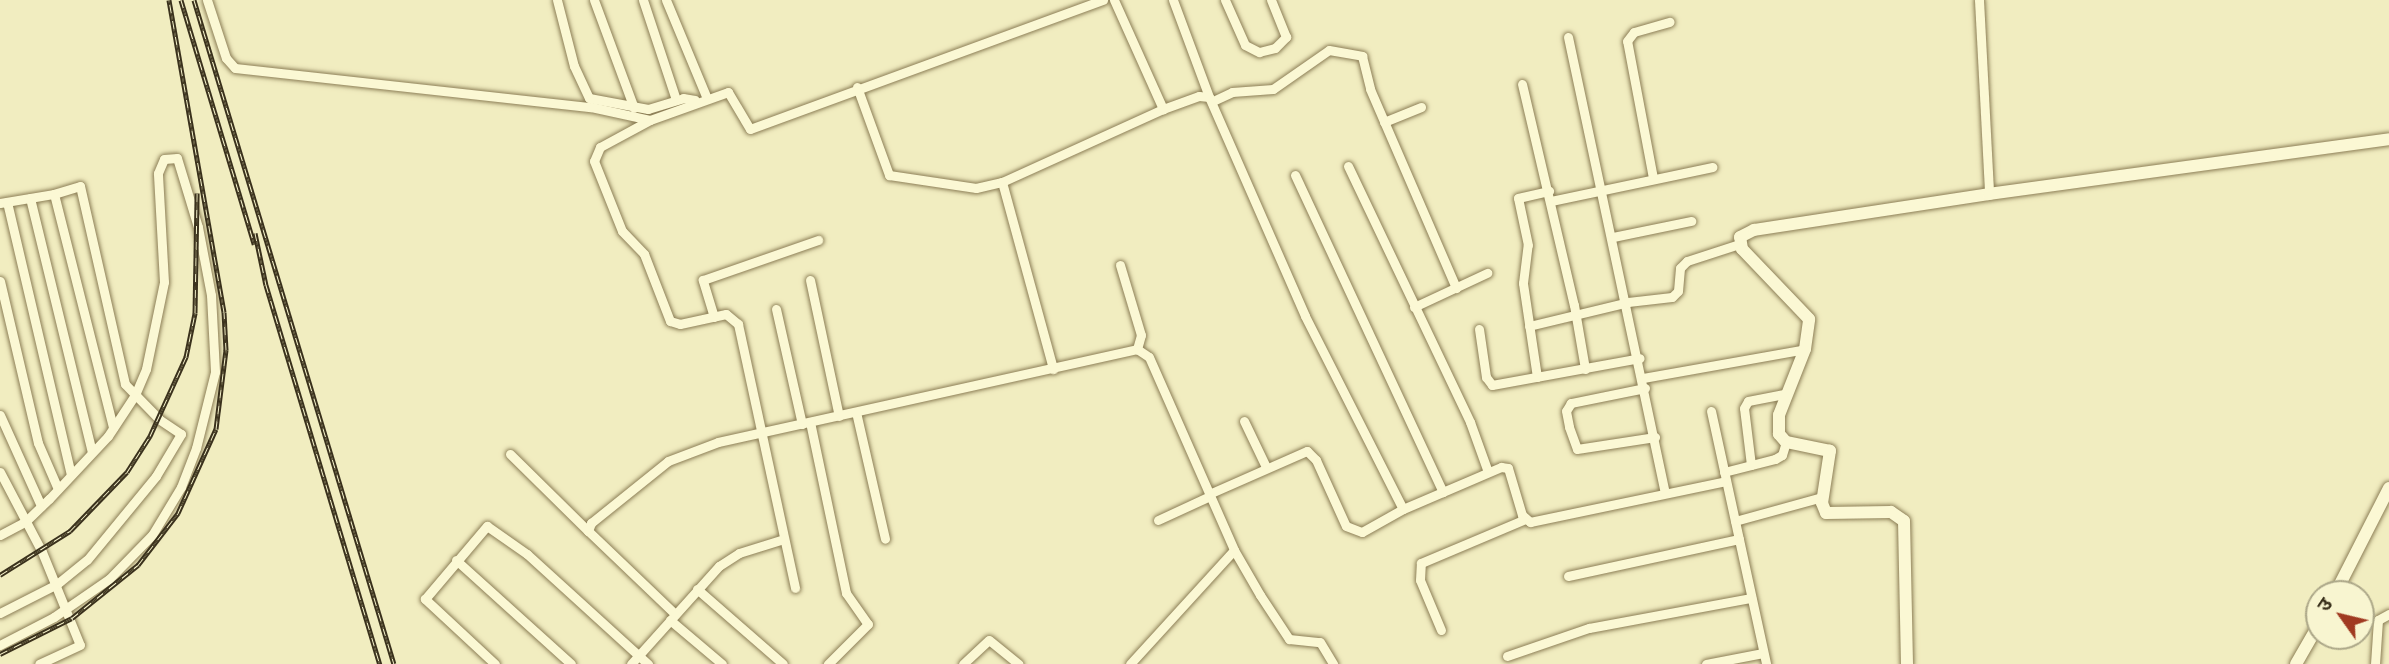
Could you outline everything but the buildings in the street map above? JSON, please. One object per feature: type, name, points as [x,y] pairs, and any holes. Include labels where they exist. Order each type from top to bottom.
[{"type":"street","points":[[207,0],[226,58],[235,68],[591,107],[650,120]]},
{"type":"street","points":[[557,0],[586,95],[635,108],[652,109],[676,100],[728,92],[746,127],[755,129],[857,87],[1103,0]]},
{"type":"street","points":[[594,0],[635,108]]},
{"type":"street","points":[[643,0],[676,100]]},
{"type":"street","points":[[666,0],[702,98]]},
{"type":"street","points":[[1114,0],[1163,109]]},
{"type":"street","points":[[1173,0],[1211,99],[1305,316],[1403,509]]},
{"type":"street","points":[[1226,0],[1245,46],[1259,52],[1275,48],[1286,37],[1271,0]]},
{"type":"street","points":[[1979,0],[1989,194]]},
{"type":"street","points":[[1653,178],[1627,41],[1634,32],[1670,22]]},
{"type":"street","points":[[1568,37],[1640,358],[1665,492]]},
{"type":"street","points":[[857,87],[889,175],[964,187],[1002,182],[1163,109],[1199,96],[1211,99],[1232,92],[1273,89],[1324,52],[1342,49],[1364,59],[1368,84],[1456,288]]},
{"type":"street","points":[[1522,84],[1577,316],[1585,369]]},
{"type":"street","points":[[702,98],[650,120],[600,147],[594,161],[622,231],[644,254],[670,321],[680,324],[726,314],[738,324],[795,588]]},
{"type":"street","points":[[1384,122],[1421,107]]},
{"type":"street","points":[[1739,244],[1743,234],[1754,230],[2389,138]]},
{"type":"street","points":[[0,535],[26,521],[58,489],[113,428],[135,395],[146,369],[164,282],[159,173],[164,159],[177,158],[198,227],[211,295],[215,372],[181,487],[152,535],[109,579],[68,608],[0,645]]},
{"type":"street","points":[[1348,166],[1488,472]]},
{"type":"street","points":[[1537,377],[1523,283],[1528,245],[1518,198],[1601,189],[1712,167]]},
{"type":"street","points":[[1295,175],[1443,492]]},
{"type":"street","points":[[1002,182],[1053,369]]},
{"type":"street","points":[[0,612],[57,584],[87,560],[156,476],[181,434],[125,384],[80,186],[54,194],[4,202],[71,475]]},
{"type":"street","points":[[54,194],[113,428]]},
{"type":"street","points":[[30,198],[92,452]]},
{"type":"street","points":[[1614,237],[1691,221]]},
{"type":"street","points":[[714,317],[703,280],[818,240]]},
{"type":"street","points":[[1529,326],[1628,302],[1672,297],[1678,292],[1680,268],[1687,261],[1739,244]]},
{"type":"street","points":[[1441,631],[1420,580],[1421,563],[1525,519],[1535,522],[1665,492],[1725,477],[1782,455],[1786,442],[1777,423],[1785,394],[1805,349],[1809,319],[1805,311],[1739,244]]},
{"type":"street","points":[[1120,265],[1141,335],[1137,349]]},
{"type":"street","points":[[1414,307],[1487,273]]},
{"type":"street","points":[[810,280],[839,416]]},
{"type":"street","points":[[0,281],[38,443],[58,489]]},
{"type":"street","points":[[776,309],[846,593],[868,624],[828,664]]},
{"type":"street","points":[[1479,329],[1490,384],[1640,358]]},
{"type":"street","points":[[588,531],[601,514],[668,461],[718,442],[1137,349]]},
{"type":"street","points":[[1137,349],[1149,358],[1234,550],[1285,635],[1295,641],[1320,642],[1333,664]]},
{"type":"street","points":[[1655,437],[1577,449],[1566,411],[1571,403],[1644,383],[1805,349]]},
{"type":"street","points":[[1751,465],[1744,408],[1748,401],[1785,394]]},
{"type":"street","points":[[1711,411],[1766,664]]},
{"type":"street","points":[[856,412],[885,539]]},
{"type":"street","points":[[0,415],[41,506]]},
{"type":"street","points":[[1244,421],[1266,467]]},
{"type":"street","points":[[1786,442],[1830,451],[1822,497],[1829,514],[1891,512],[1902,517],[1907,664]]},
{"type":"street","points":[[1158,520],[1301,452],[1312,455],[1346,526],[1356,532],[1372,529],[1403,509],[1488,472],[1508,468],[1525,519]]},
{"type":"street","points":[[510,454],[722,664]]},
{"type":"street","points":[[0,472],[57,584],[80,645],[39,664]]},
{"type":"street","points":[[2342,580],[2389,488]]},
{"type":"street","points":[[1735,521],[1822,497]]},
{"type":"street","points":[[495,664],[426,603],[480,530],[491,526],[648,664]]},
{"type":"street","points":[[631,664],[697,589],[728,559],[784,539]]},
{"type":"street","points":[[1568,576],[1739,539]]},
{"type":"street","points":[[1130,664],[1234,550]]},
{"type":"street","points":[[456,560],[572,664]]},
{"type":"street","points":[[697,589],[783,664]]},
{"type":"street","points":[[1507,656],[1589,628],[1751,598]]},
{"type":"street","points":[[2375,664],[2378,620],[2389,614]]},
{"type":"street","points":[[964,664],[989,640],[1018,664]]},
{"type":"street","points":[[2296,664],[2305,648]]},
{"type":"street","points":[[1706,664],[1763,653]]},
{"type":"railway","points":[[0,654],[72,618],[138,565],[178,513],[216,429],[226,350],[224,312],[169,0]]},
{"type":"railway","points":[[181,0],[254,244]]},
{"type":"railway","points":[[194,0],[394,664]]},
{"type":"railway","points":[[0,575],[70,531],[127,472],[150,436],[186,357],[195,313],[197,193]]},
{"type":"railway","points":[[255,233],[266,285],[380,664]]}]
